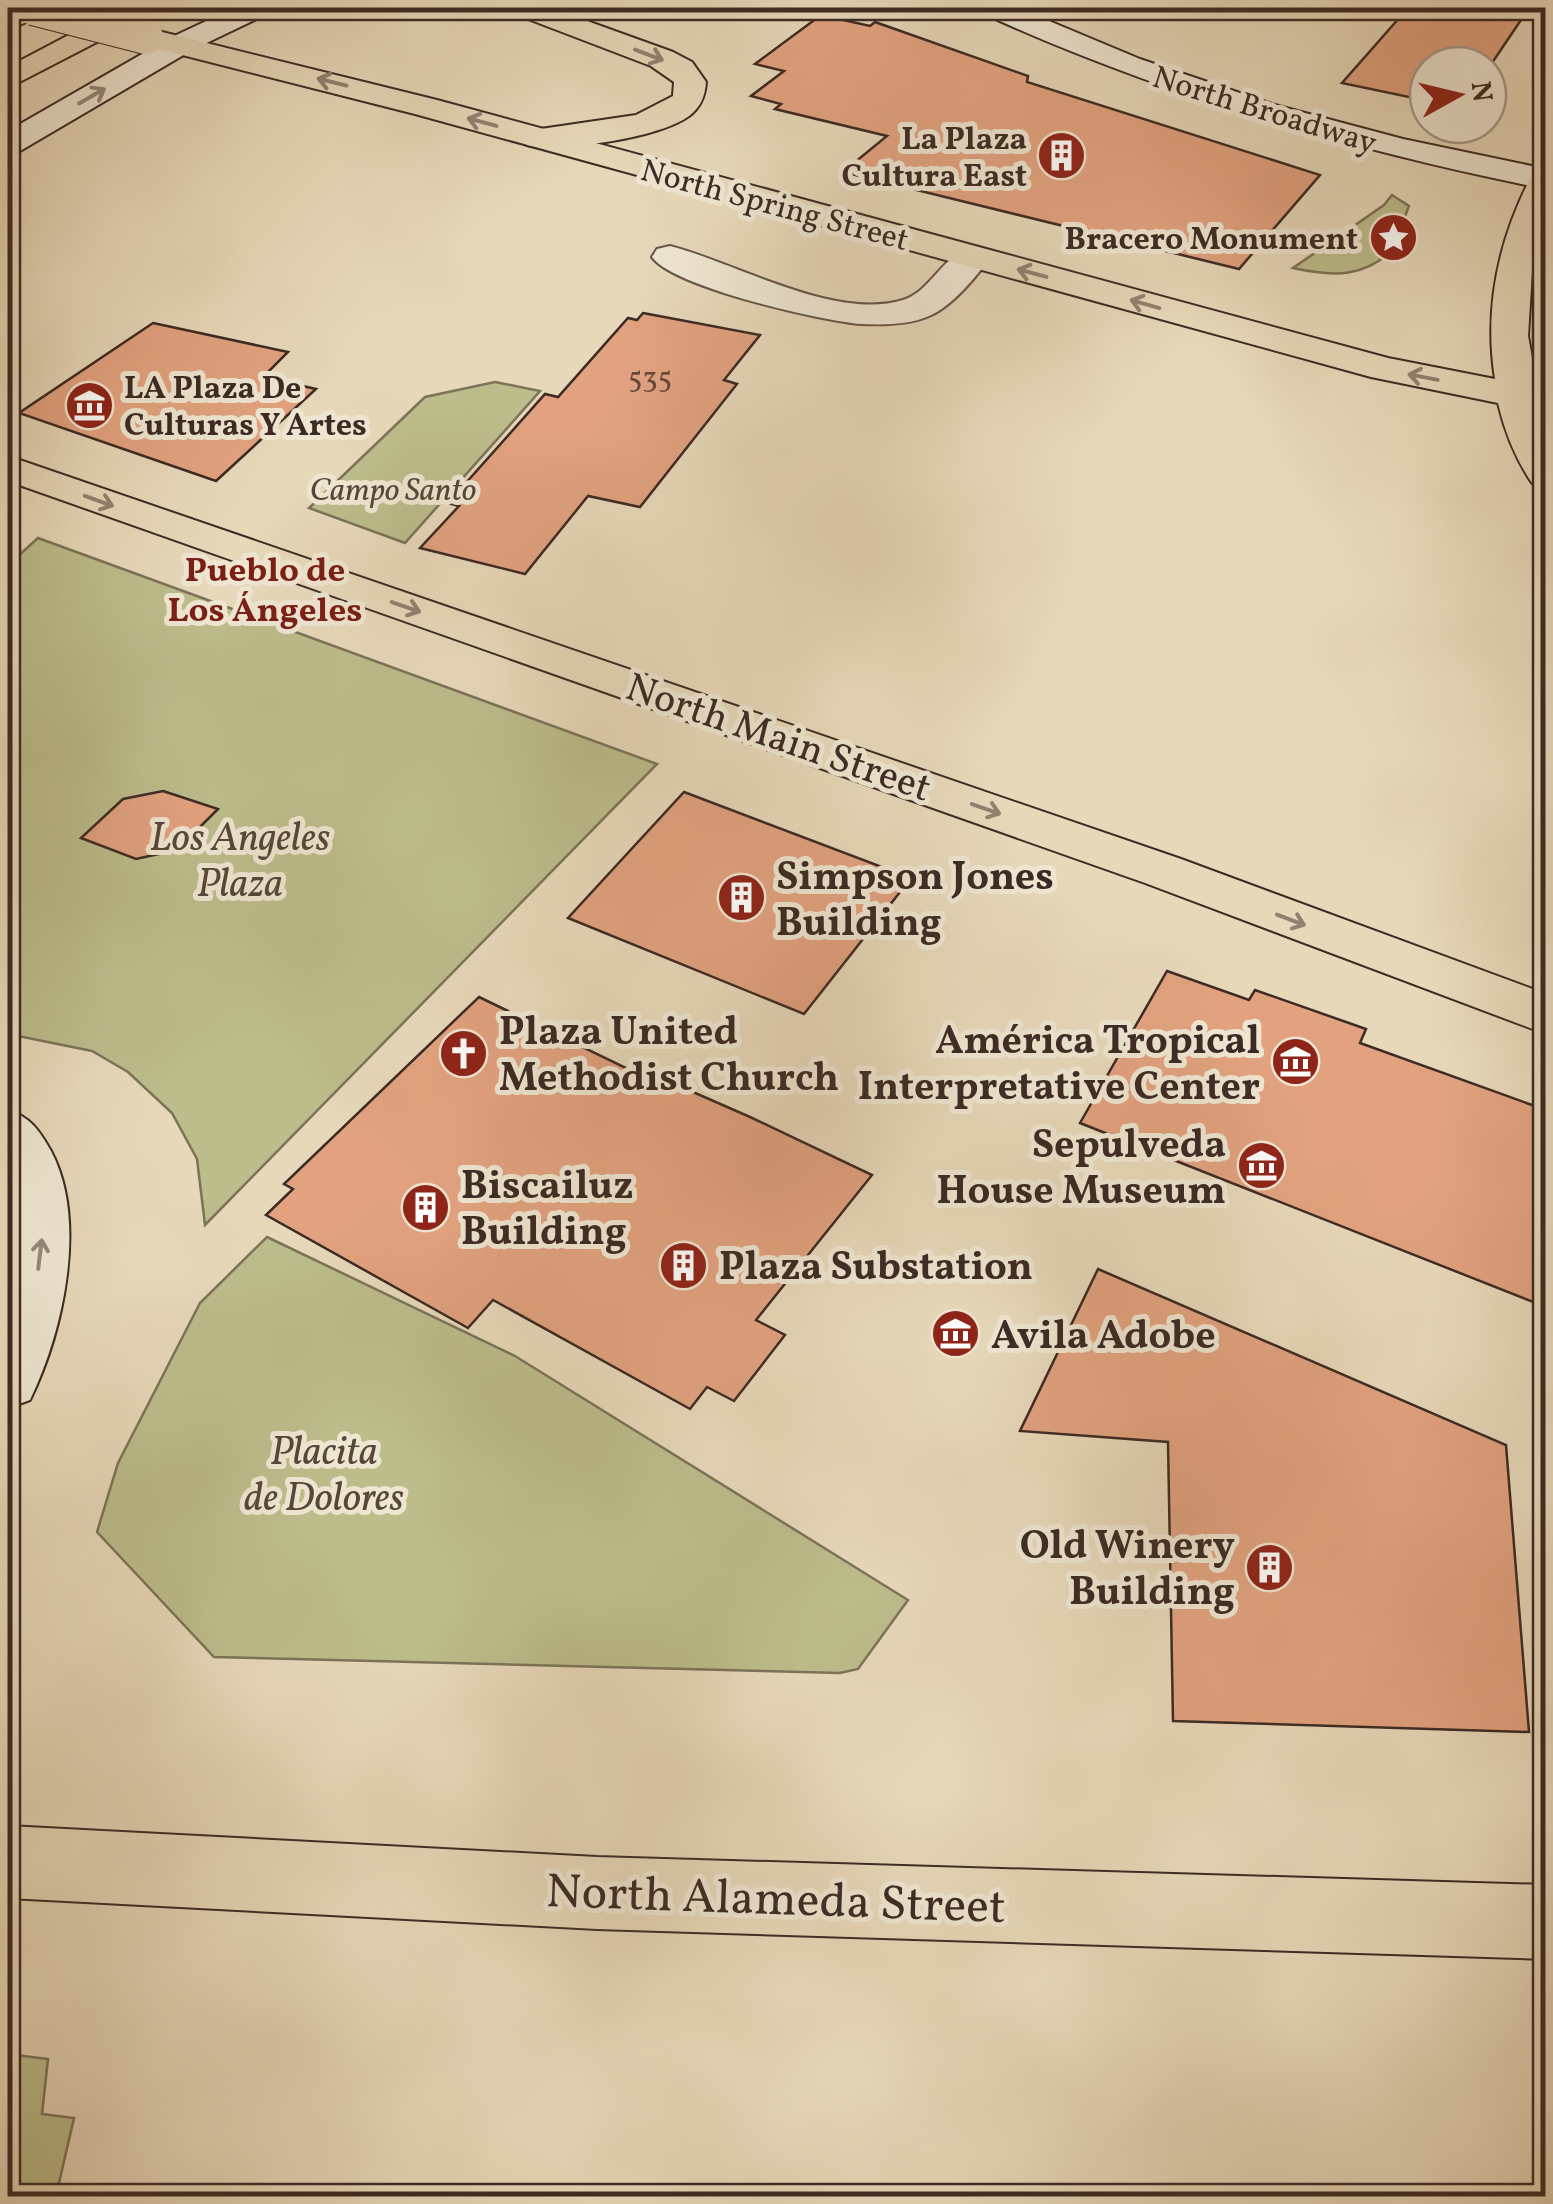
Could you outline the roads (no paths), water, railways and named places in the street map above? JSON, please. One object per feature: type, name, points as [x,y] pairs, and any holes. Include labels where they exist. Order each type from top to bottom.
[{"type":"main road","points":[[8,21],[34,8]]},
{"type":"main road","name":"North Spring Street","points":[[34,8],[144,22],[182,44],[1384,369],[1518,395]]},
{"type":"main road","points":[[8,144],[182,44],[257,8]]},
{"type":"main road","points":[[526,8],[662,59],[681,69],[690,82],[688,97],[680,106],[649,122],[538,138]]},
{"type":"main road","name":"North Broadway","points":[[994,8],[1122,64],[1280,120],[1439,159],[1546,180]]},
{"type":"main road","points":[[8,78],[144,22]]},
{"type":"main road","points":[[1546,180],[1525,220],[1509,291],[1518,395],[1526,434],[1546,474]]},
{"type":"main road","points":[[670,257],[720,280],[823,306],[889,312],[918,308],[972,258]]},
{"type":"main road","name":"North Main Street","points":[[8,468],[1163,871],[1546,1016]]},
{"type":"main road","points":[[8,1131],[32,1172],[42,1210],[42,1249],[8,1382]]},
{"type":"main road","name":"North Alameda Street","points":[[8,1862],[598,1893],[1546,1922]]},
{"type":"place","name":"La Plaza Cultura East","points":[[1062,156]]},
{"type":"place","name":"Bracero Monument","points":[[1393,238]]},
{"type":"place","name":"LA Plaza De Culturas Y Artes","points":[[89,405]]},
{"type":"place","name":"Simpson Jones Building","points":[[741,898]]},
{"type":"place","name":"Plaza United Methodist Church","points":[[464,1053]]},
{"type":"place","name":"América Tropical Interpretative Center","points":[[1295,1062]]},
{"type":"place","name":"Sepulveda House Museum","points":[[1261,1166]]},
{"type":"place","name":"Biscailuz Building","points":[[426,1207]]},
{"type":"place","name":"Plaza Substation","points":[[684,1265]]},
{"type":"place","name":"Avila Adobe","points":[[956,1334]]},
{"type":"place","name":"Old Winery Building","points":[[1270,1567]]},
{"type":"district","name":"Pueblo de Los Ángeles","points":[[265,589]]},
{"type":"park label","name":"Campo Santo","points":[[393,489]]},
{"type":"park label","name":"Los Angeles Plaza","points":[[240,859]]},
{"type":"park label","name":"Placita de Dolores","points":[[324,1473]]}]
